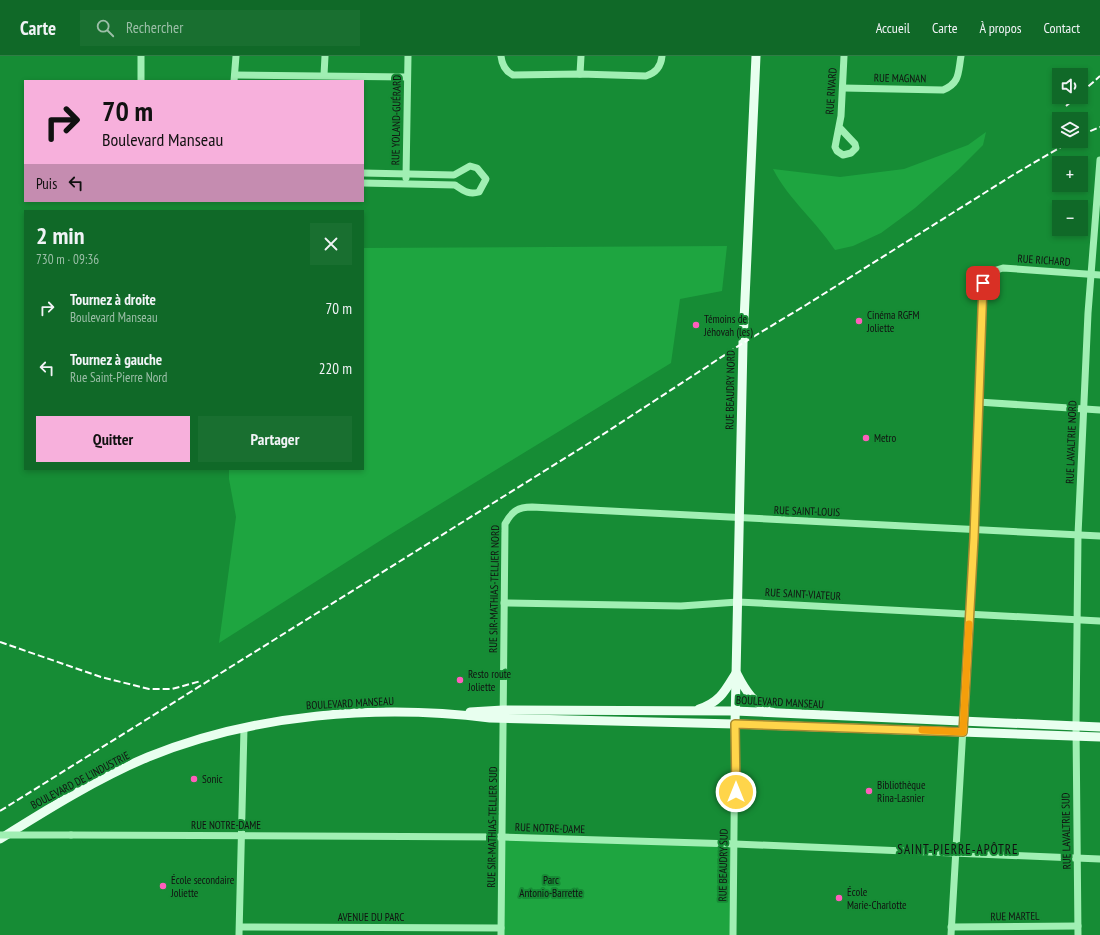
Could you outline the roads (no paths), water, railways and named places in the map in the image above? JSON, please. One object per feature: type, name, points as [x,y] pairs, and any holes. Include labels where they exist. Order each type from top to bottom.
[{"type":"main road","name":"RUE BEAUDRY NORD","points":[[735,724],[743,343],[756,56]]},
{"type":"main road","points":[[688,712],[710,705],[718,700],[736,673],[746,693],[761,706],[775,714]]},
{"type":"main road","name":"BOULEVARD MANSEAU","points":[[244,728],[302,718],[347,714],[458,714],[486,710],[503,714],[1100,737]]},
{"type":"main road","name":"BOULEVARD MANSEAU","points":[[503,714],[735,711],[775,714],[1100,727]]},
{"type":"main road","name":"BOULEVARD DE L'INDUSTRIE","points":[[0,839],[62,801],[124,768],[173,748],[244,728]]},
{"type":"street","points":[[141,80],[142,56]]},
{"type":"street","points":[[236,56],[235,78],[324,75],[407,77]]},
{"type":"street","points":[[324,75],[325,56]]},
{"type":"street","name":"RUE YOLAND-GUÉRARD","points":[[406,184],[408,56]]},
{"type":"street","points":[[501,56],[502,65],[507,73],[512,76],[580,74],[646,76],[657,70],[660,66],[662,56]]},
{"type":"street","points":[[580,74],[581,56]]},
{"type":"street","name":"RUE RIVARD","points":[[839,127],[843,88],[844,56]]},
{"type":"street","name":"RUE MAGNAN","points":[[843,88],[943,90],[954,84],[957,78],[961,56]]},
{"type":"street","name":"RUE LAVALTRIE NORD","points":[[1076,726],[1078,535],[1091,275],[1100,160]]},
{"type":"street","points":[[364,173],[454,174],[470,166],[477,168],[486,179],[479,192],[473,194],[468,193],[455,185],[364,183]]},
{"type":"street","name":"RUE RICHARD","points":[[978,402],[983,283],[987,273],[1003,268],[1100,275]]},
{"type":"street","points":[[951,931],[970,614],[978,402],[1100,410]]},
{"type":"street","name":"RUE SAINT-LOUIS","points":[[515,511],[520,507],[532,507],[1100,536]]},
{"type":"street","name":"RUE SIR-MATHIAS-TELLIER NORD","points":[[503,714],[505,524],[515,511]]},
{"type":"street","name":"RUE SAINT-VIATEUR","points":[[504,603],[681,606],[738,602],[1100,621]]},
{"type":"street","name":"RUE SIR-MATHIAS-TELLIER SUD","points":[[501,932],[504,837],[503,714]]},
{"type":"street","name":"RUE BEAUDRY SUD","points":[[733,935],[735,724]]},
{"type":"street","name":"RUE LAVALTRIE SUD","points":[[1076,726],[1078,935]]},
{"type":"street","points":[[239,935],[244,728]]},
{"type":"street","name":"RUE NOTRE-DAME","points":[[0,835],[504,837],[955,852],[1100,859]]},
{"type":"street","name":"RUE MARTEL","points":[[951,931],[1078,926]]},
{"type":"street","name":"AVENUE DU PARC","points":[[240,927],[501,932]]},
{"type":"railway","points":[[1088,87],[1100,76]]},
{"type":"railway","points":[[1088,132],[1100,127]]},
{"type":"railway","points":[[0,811],[602,435],[743,343],[1013,175],[1059,148]]},
{"type":"railway","points":[[0,642],[101,677],[149,689],[172,689],[201,681]]},
{"type":"place","name":"Cinéma RGFM Joliette","points":[[859,321]]},
{"type":"place","name":"Témoins de Jéhovah (les)","points":[[696,325]]},
{"type":"place","name":"Metro","points":[[866,438]]},
{"type":"place","name":"Resto route Joliette","points":[[460,680]]},
{"type":"place","name":"Sonic","points":[[194,779]]},
{"type":"place","name":"Bibliothèque Rina-Lasnier","points":[[869,791]]},
{"type":"place","name":"École secondaire Joliette","points":[[163,886]]},
{"type":"place","name":"École Marie-Charlotte","points":[[839,898]]},
{"type":"district","name":"SAINT-PIERRE-APÔTRE","points":[[958,849]]},
{"type":"park label","name":"Parc Antonio-Barrette","points":[[551,886]]}]
